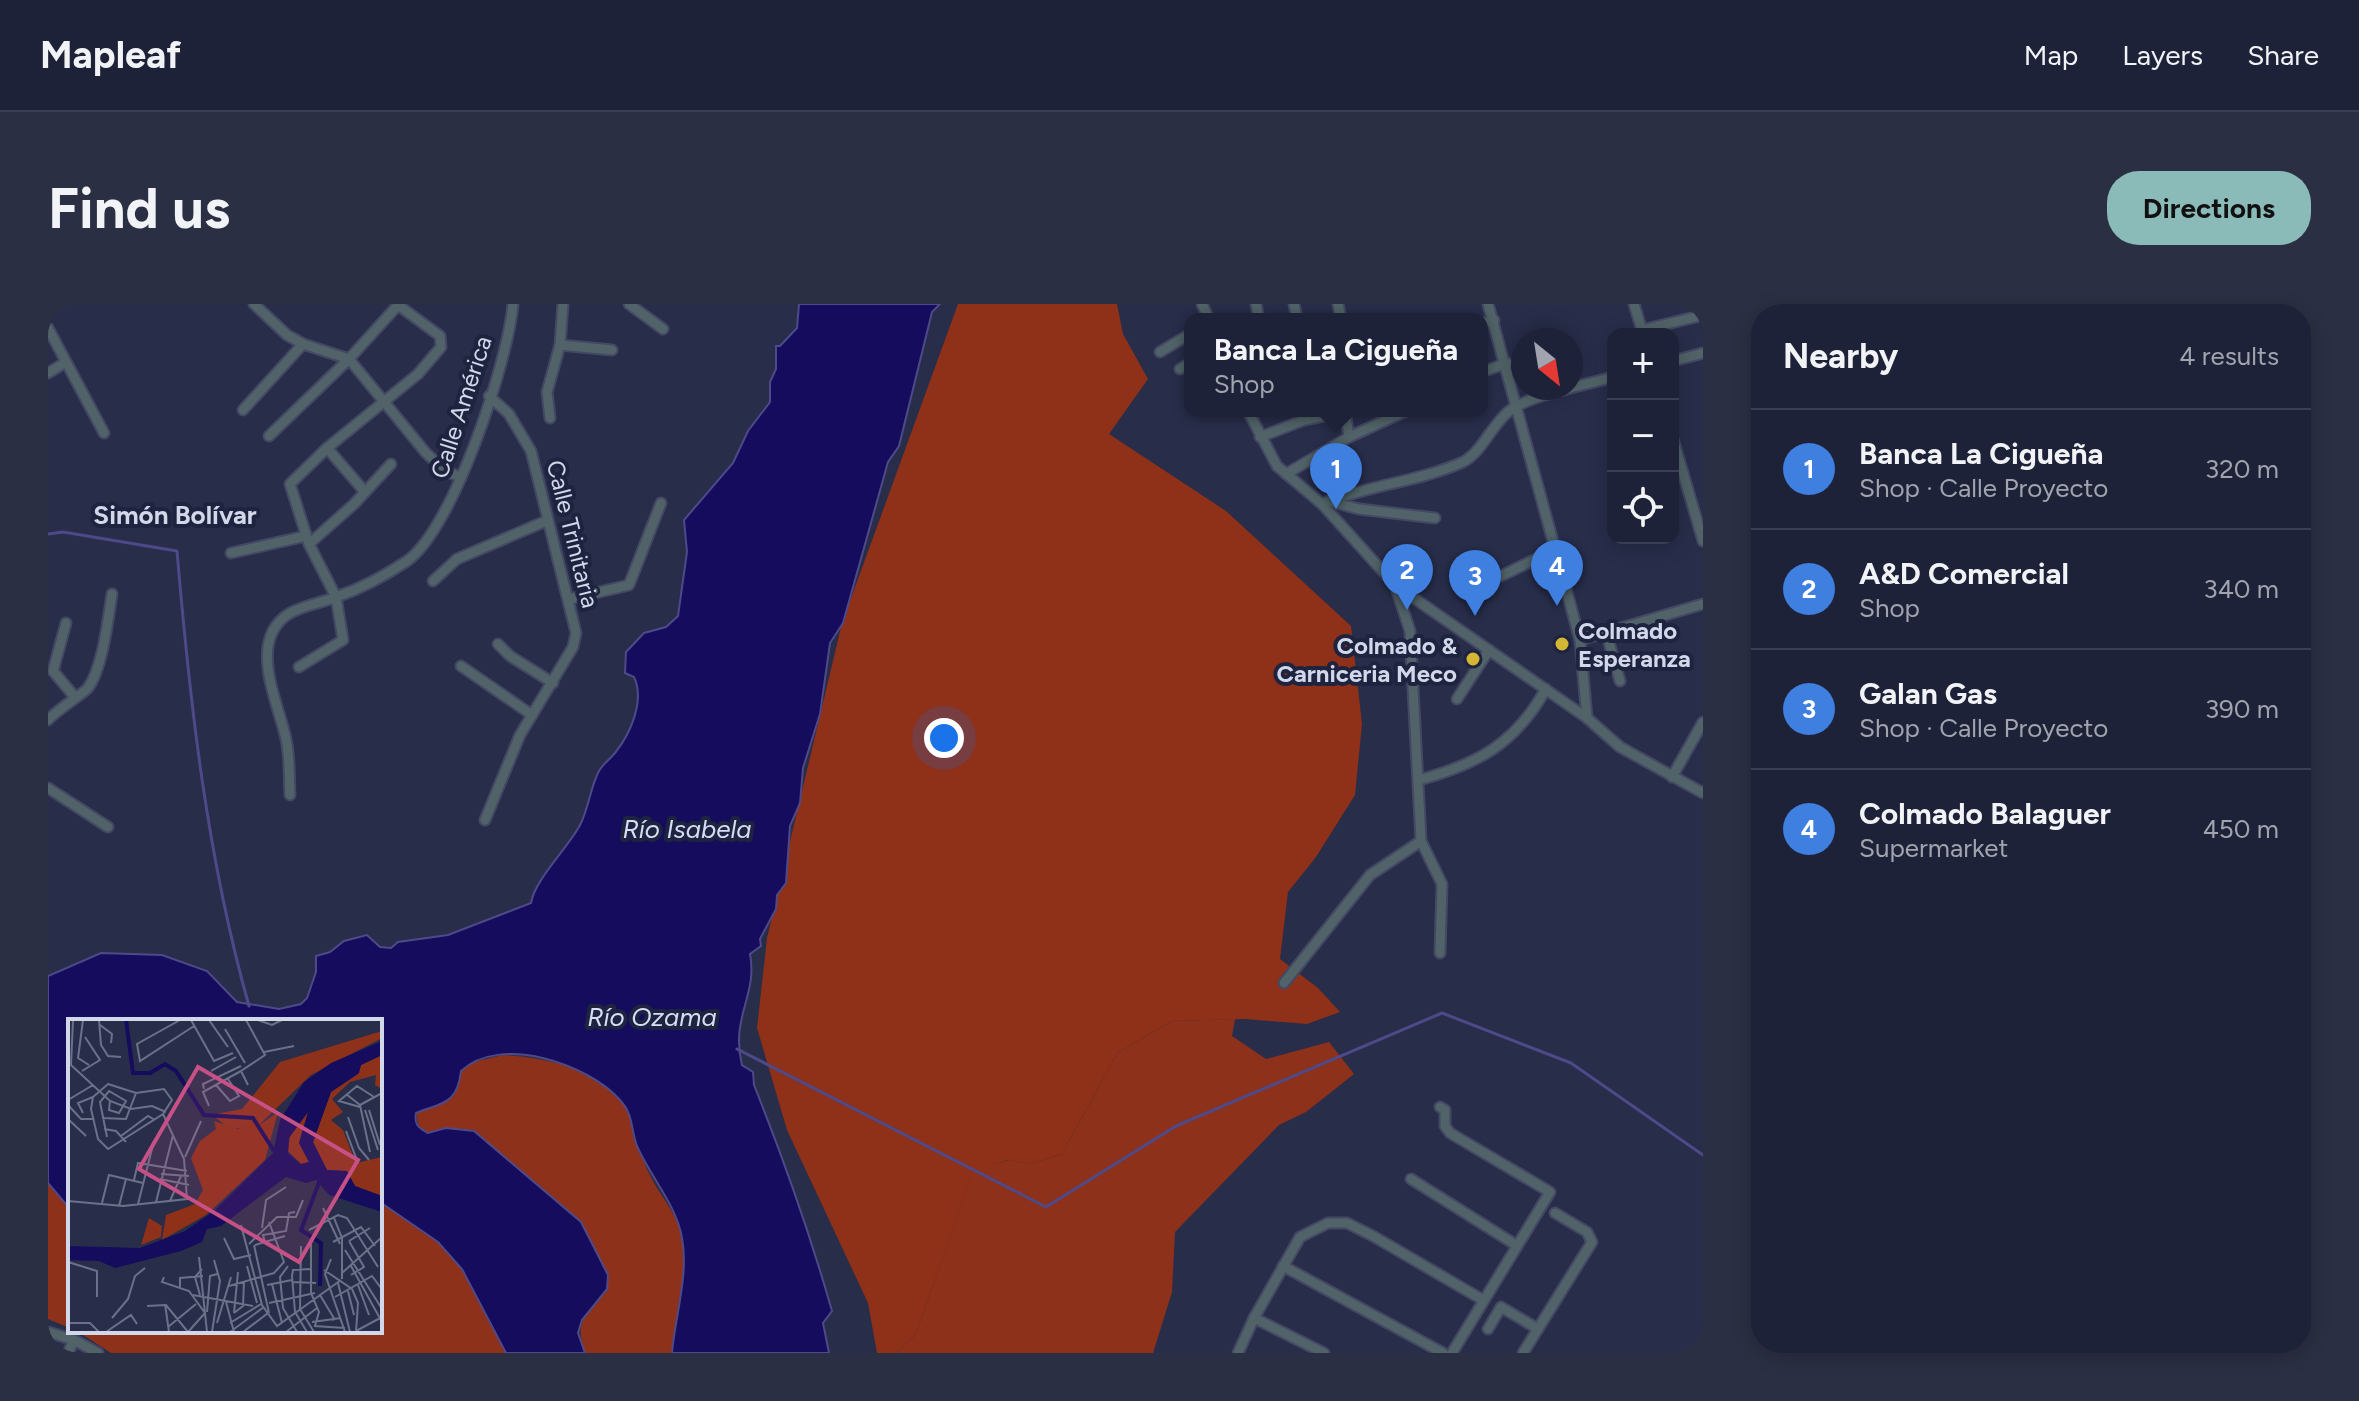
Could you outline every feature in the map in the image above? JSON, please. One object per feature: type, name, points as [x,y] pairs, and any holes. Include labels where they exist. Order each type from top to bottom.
[{"type":"street","points":[[254,304],[303,344],[349,359],[438,465],[461,477]]},
{"type":"street","points":[[269,436],[349,359],[398,304],[440,336],[441,347],[418,374],[292,479],[290,491],[308,540],[336,597],[342,642],[299,667]]},
{"type":"street","name":"Calle América","points":[[290,795],[289,751],[267,664],[271,635],[281,618],[297,609],[336,597],[406,561],[421,548],[461,477],[489,396],[513,304]]},
{"type":"street","points":[[550,418],[547,392],[560,345],[563,304]]},
{"type":"street","points":[[629,304],[663,329]]},
{"type":"street","points":[[1488,304],[1558,548],[1580,640],[1587,718]]},
{"type":"street","points":[[1634,304],[1641,328]]},
{"type":"street","points":[[1656,328],[1703,315]]},
{"type":"street","points":[[1488,322],[1494,320]]},
{"type":"street","points":[[48,328],[104,433]]},
{"type":"street","points":[[1160,352],[1184,338]]},
{"type":"street","points":[[243,410],[303,344]]},
{"type":"street","points":[[560,345],[612,350]]},
{"type":"street","points":[[1679,359],[1703,353]]},
{"type":"street","points":[[48,373],[66,362]]},
{"type":"street","points":[[1488,370],[1507,363]]},
{"type":"street","points":[[1180,369],[1184,367]]},
{"type":"street","points":[[1325,502],[1358,489],[1433,473],[1466,460],[1492,427],[1517,405],[1607,379]]},
{"type":"street","name":"Calle Trinitaria","points":[[485,820],[532,715],[573,647],[576,633],[531,451],[509,414],[489,396]]},
{"type":"street","points":[[1251,417],[1260,437],[1286,474],[1325,502],[1395,585],[1587,718],[1620,747],[1703,793]]},
{"type":"street","points":[[1260,437],[1318,417]]},
{"type":"street","points":[[1346,417],[1349,437]]},
{"type":"street","points":[[1286,474],[1349,437],[1393,417]]},
{"type":"street","points":[[327,448],[365,492]]},
{"type":"street","points":[[1679,459],[1703,541]]},
{"type":"street","points":[[231,553],[308,540],[365,492],[391,464]]},
{"type":"street","points":[[1325,502],[1435,518]]},
{"type":"street","points":[[570,599],[629,585],[661,503]]},
{"type":"street","points":[[433,581],[457,559],[546,521]]},
{"type":"street","points":[[1458,567],[1501,576],[1558,548]]},
{"type":"street","points":[[1395,585],[1410,631],[1421,841],[1442,884],[1440,953]]},
{"type":"street","points":[[48,720],[74,696],[88,688],[105,634],[112,594]]},
{"type":"street","points":[[1580,640],[1703,604]]},
{"type":"street","points":[[66,623],[53,671],[74,696]]},
{"type":"street","points":[[1606,632],[1620,681]]},
{"type":"street","points":[[498,644],[510,656],[553,683]]},
{"type":"street","points":[[1457,699],[1489,650]]},
{"type":"street","points":[[461,666],[532,715]]},
{"type":"street","points":[[1419,780],[1454,771],[1490,752],[1518,731],[1546,689]]},
{"type":"street","points":[[1672,777],[1703,722]]},
{"type":"street","points":[[48,788],[108,827]]},
{"type":"street","points":[[1284,983],[1370,875],[1421,841]]},
{"type":"street","points":[[1440,1107],[1445,1110],[1445,1126],[1450,1133],[1549,1189],[1452,1353]]},
{"type":"street","points":[[1411,1179],[1516,1245]]},
{"type":"street","points":[[1523,1353],[1592,1242],[1587,1232],[1555,1213]]},
{"type":"street","points":[[1238,1353],[1283,1266],[1306,1232],[1328,1223],[1347,1223],[1483,1300]]},
{"type":"street","points":[[1283,1266],[1443,1353]]},
{"type":"street","points":[[1488,1329],[1501,1307],[1538,1329]]},
{"type":"street","points":[[1254,1318],[1324,1353]]},
{"type":"street","points":[[48,1332],[74,1340],[98,1353]]},
{"type":"street","points":[[68,1353],[74,1340]]},
{"type":"shaded area","points":[[958,304],[1117,304],[1123,334],[1148,379],[1109,434],[1226,511],[1351,626],[1362,724],[1355,795],[1316,857],[1288,892],[1280,959],[1318,988],[1340,1012],[1307,1024],[1245,1019],[1172,1021],[1117,1053],[1062,1154],[1031,1164],[1008,1160],[973,1170],[916,1334],[896,1353],[877,1353],[868,1303],[787,1130],[757,1028],[767,938],[842,623]]},
{"type":"shaded area","points":[[1235,1019],[1232,1036],[1266,1059],[1329,1042],[1354,1074],[1306,1112],[1279,1125],[1175,1232],[1172,1292],[1153,1353],[896,1353],[916,1334],[973,1169],[1009,1160],[1031,1164],[1062,1154],[1117,1053],[1172,1021]]},
{"type":"shaded area","points":[[503,1055],[554,1062],[572,1068],[604,1084],[627,1109],[646,1165],[682,1237],[683,1280],[672,1353],[585,1353],[581,1325],[607,1289],[503,1159],[474,1132],[446,1128],[428,1133],[419,1128],[416,1113],[442,1104],[453,1096],[461,1071],[469,1063]]},
{"type":"shaded area","points":[[48,1183],[68,1207],[68,1327],[48,1319]]},
{"type":"shaded area","points":[[382,1203],[438,1242],[462,1269],[506,1353],[111,1353],[80,1333],[382,1333]]},
{"type":"water","points":[[799,304],[940,304],[932,312],[899,446],[888,462],[843,623],[830,643],[820,714],[803,768],[800,803],[790,826],[786,883],[777,895],[776,909],[760,939],[761,946],[750,954],[750,982],[739,1033],[742,1065],[753,1072],[754,1085],[796,1197],[832,1311],[823,1323],[829,1353],[672,1353],[683,1281],[682,1238],[675,1214],[637,1146],[628,1111],[607,1088],[588,1076],[567,1065],[520,1054],[478,1060],[461,1071],[456,1090],[448,1100],[416,1113],[418,1125],[428,1133],[446,1128],[474,1131],[581,1222],[608,1275],[607,1289],[582,1320],[578,1333],[585,1353],[506,1353],[462,1269],[438,1242],[382,1203],[382,1019],[68,1019],[68,1207],[48,1183],[48,976],[101,953],[162,955],[207,971],[237,1002],[279,1009],[301,1004],[307,998],[316,972],[316,956],[330,952],[344,941],[367,935],[380,947],[391,948],[398,942],[448,935],[531,903],[545,874],[575,834],[586,812],[599,771],[621,745],[635,716],[637,686],[634,677],[625,673],[626,652],[644,633],[666,627],[678,616],[687,552],[684,520],[733,463],[748,431],[770,402],[770,382],[776,369],[776,346],[780,346],[797,328]]},
{"type":"waterway","points":[[48,534],[63,532],[177,551],[188,666],[211,837],[249,1006]]},
{"type":"waterway","points":[[737,1049],[1046,1207],[1176,1126],[1442,1013],[1571,1063],[1703,1155]]},
{"type":"place","name":"Banca La Cigueña","points":[[1336,509]]},
{"type":"place","name":"Colmado Balaguer","points":[[1557,606]]},
{"type":"place","name":"A&D Comercial","points":[[1407,610]]},
{"type":"place","name":"Galan Gas","points":[[1475,616]]},
{"type":"place","name":"Colmado Esperanza","points":[[1562,644]]},
{"type":"place","name":"Colmado & Carniceria Meco","points":[[1473,659]]},
{"type":"district","name":"Simón Bolívar","points":[[175,515]]},
{"type":"water label","name":"Río Isabela","points":[[687,829]]},
{"type":"water label","name":"Río Ozama","points":[[652,1017]]}]
